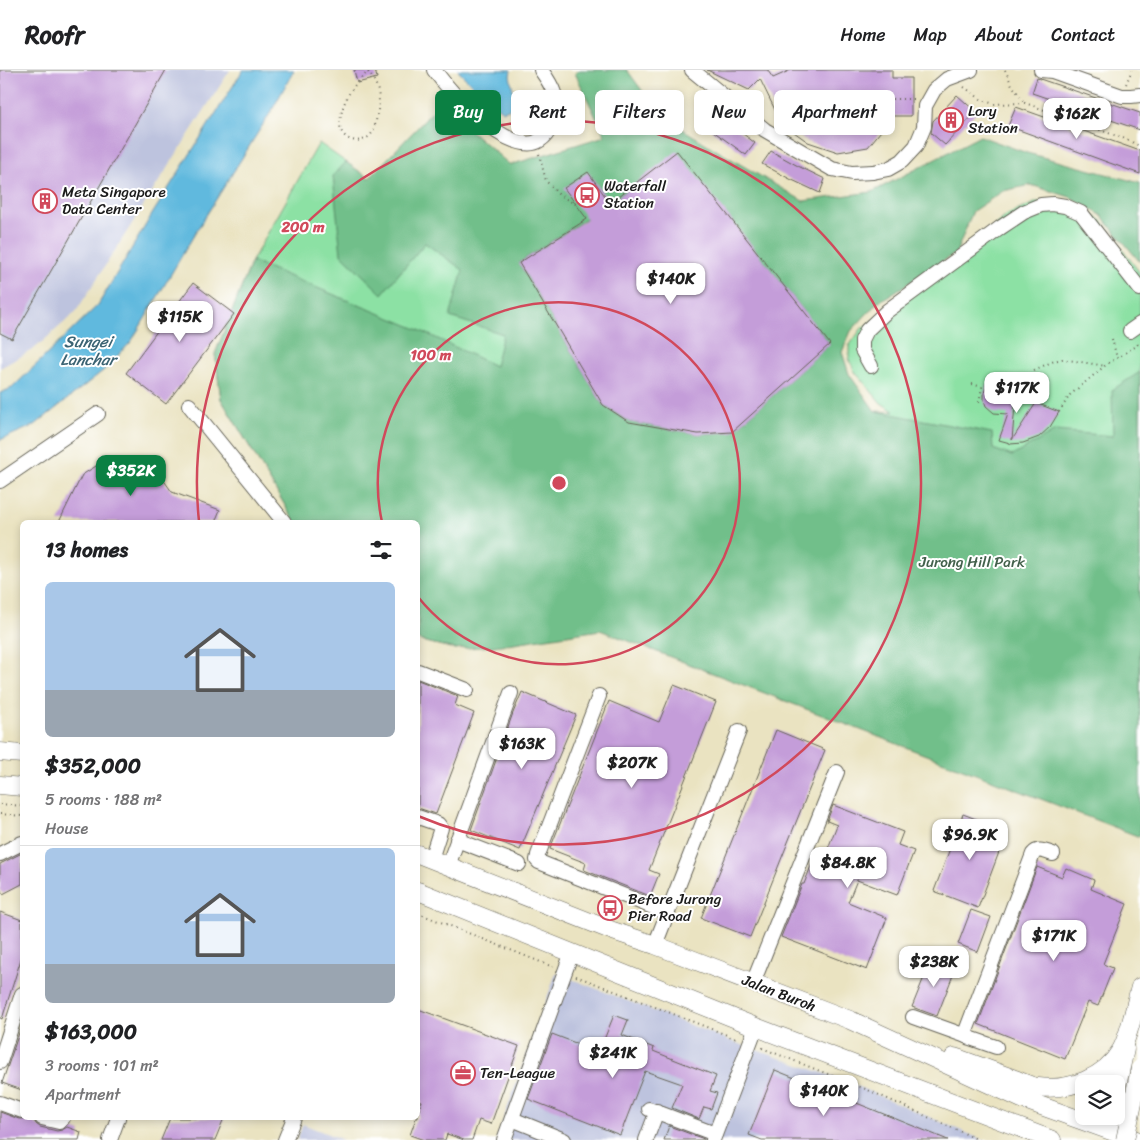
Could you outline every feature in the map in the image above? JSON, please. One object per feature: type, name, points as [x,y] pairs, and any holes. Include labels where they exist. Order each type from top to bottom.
[{"type":"main road","points":[[0,752],[20,754]]},
{"type":"main road","points":[[0,785],[20,787]]},
{"type":"main road","name":"Jalan Buroh","points":[[424,857],[613,931],[655,945],[850,1020],[1022,1099],[1133,1138]]},
{"type":"main road","points":[[420,892],[756,1027],[1052,1140]]},
{"type":"main road","points":[[1119,1075],[1140,987]]},
{"type":"main road","points":[[850,1020],[1036,1087],[1054,1088],[1077,1084],[1097,1074],[1114,1061],[1122,1048],[1131,1023]]},
{"type":"main road","points":[[1133,1138],[1140,1069]]},
{"type":"main road","points":[[880,1075],[922,1102],[1016,1140]]},
{"type":"street","points":[[434,70],[449,90],[488,126],[505,136],[530,144],[542,139],[555,118],[555,95],[541,70]]},
{"type":"street","points":[[692,70],[765,130],[832,169],[852,173],[888,169],[902,161],[916,146],[924,127],[925,106],[934,90],[946,80],[971,70]]},
{"type":"street","points":[[1041,70],[1052,71],[1122,96],[1140,95]]},
{"type":"street","points":[[871,366],[862,350],[862,340],[867,330],[887,311],[1000,228],[1024,212],[1042,205],[1065,206],[1081,213],[1140,289]]},
{"type":"street","points":[[189,405],[282,520]]},
{"type":"street","points":[[0,481],[98,414]]},
{"type":"street","points":[[420,672],[467,690]]},
{"type":"street","points":[[448,866],[511,693]]},
{"type":"street","points":[[599,696],[537,860],[668,912]]},
{"type":"street","points":[[655,945],[740,731]]},
{"type":"street","points":[[753,983],[837,772]]},
{"type":"street","points":[[420,817],[438,824],[441,828],[424,857]]},
{"type":"street","points":[[457,840],[519,864]]},
{"type":"street","points":[[0,854],[20,844]]},
{"type":"street","points":[[966,1036],[966,1031],[982,987],[1033,854],[1042,850],[1053,854]]},
{"type":"street","points":[[504,1140],[572,952]]},
{"type":"street","points":[[0,1062],[20,1000]]},
{"type":"street","points":[[912,1017],[996,1047]]},
{"type":"street","points":[[646,1140],[653,1110],[714,1137],[756,1027]]},
{"type":"street","points":[[0,1103],[20,1110]]},
{"type":"street","points":[[512,1118],[564,1140]]},
{"type":"street","points":[[110,1140],[117,1120]]},
{"type":"street","points":[[285,1140],[293,1120]]},
{"type":"path","points":[[1005,70],[1012,85],[1025,103]]},
{"type":"path","points":[[369,71],[380,97],[374,129],[368,138],[358,141],[352,140],[341,129],[343,108],[352,88],[369,71]]},
{"type":"path","points":[[952,77],[971,94],[982,100],[994,104],[1025,103],[1128,140],[1140,147]]},
{"type":"path","points":[[1096,128],[1109,92]]},
{"type":"path","points":[[895,99],[916,100],[925,106]]},
{"type":"path","points":[[536,142],[546,181],[559,195],[577,205]]},
{"type":"path","points":[[1059,412],[1070,395],[1106,366],[1138,344],[1135,328]]},
{"type":"path","points":[[1112,339],[1117,358]]},
{"type":"path","points":[[1034,370],[1062,359],[1106,366]]},
{"type":"path","points":[[979,402],[982,388],[1000,376],[1013,380]]},
{"type":"path","points":[[972,384],[982,388]]},
{"type":"path","points":[[0,804],[20,806]]},
{"type":"path","points":[[0,814],[20,816]]},
{"type":"path","points":[[420,915],[868,1090],[979,1140]]},
{"type":"shaded area","name":"Meta Singapore Data Center","points":[[0,70],[230,70],[75,313],[34,349],[0,368]]},
{"type":"shaded area","points":[[556,973],[739,1044],[840,1079],[983,1140],[496,1140]]},
{"type":"shaded area","points":[[303,1124],[343,1140],[297,1140]]},
{"type":"green space","name":"Jurong Hill Park","points":[[580,70],[627,70],[642,90],[595,90],[595,115],[585,90],[583,90],[575,73]]},
{"type":"green space","name":"Jurong Hill Park","points":[[435,109],[435,135],[476,135],[510,165],[605,135],[684,135],[684,130],[803,201],[872,192],[980,136],[1027,153],[1140,183],[1140,262],[1101,215],[1070,197],[1031,185],[1003,191],[973,211],[956,253],[877,303],[851,331],[842,352],[849,374],[875,411],[992,433],[993,449],[1012,456],[1055,431],[1113,436],[1112,390],[1140,372],[1140,837],[600,630],[494,646],[455,649],[420,640],[420,520],[294,520],[221,399],[215,354],[252,261],[417,329],[495,366],[503,334],[450,317],[463,270],[425,243],[382,294],[341,254],[333,176],[346,162],[369,178]],"holes":[[[677,152],[830,344],[732,432],[698,434],[629,422],[603,405],[519,263],[610,203]]]},
{"type":"green space","name":"Jurong Hill Park","points":[[319,143],[510,279],[599,412],[701,483],[875,411],[895,412],[881,403],[855,372],[849,359],[849,346],[862,328],[962,255],[1007,215],[1037,202],[1070,202],[1101,220],[1140,273],[1140,727],[611,602],[525,615],[455,649],[420,640],[420,520],[294,520],[221,399],[215,354],[252,261]]},
{"type":"water","name":"Sungei Lanchar","points":[[243,70],[294,70],[272,110],[197,230],[131,342],[104,370],[35,425],[0,440],[0,393],[12,388],[98,305],[151,216]]},
{"type":"water","points":[[457,70],[511,70],[510,76],[513,90],[511,90],[511,108],[503,111],[501,110],[501,90],[478,90]]},
{"type":"building","name":"Meta Singapore Data Center","points":[[0,70],[166,70],[12,339],[0,333]]},
{"type":"building","points":[[354,70],[375,70],[377,78],[357,83]]},
{"type":"building","points":[[707,70],[768,70],[773,78],[791,70],[892,70],[892,78],[911,78],[911,116],[895,116],[895,90],[774,90],[774,108],[760,79],[749,90]]},
{"type":"building","points":[[1037,78],[1140,113],[1140,130],[1032,93]]},
{"type":"building","name":"Lory Station","points":[[957,95],[976,112],[945,145],[931,133],[933,121]]},
{"type":"building","points":[[1016,107],[1140,151],[1140,174],[1008,126]]},
{"type":"building","points":[[718,135],[745,135],[755,143],[746,155]]},
{"type":"building","points":[[798,135],[878,135],[868,147],[838,152],[808,142]]},
{"type":"building","points":[[677,151],[830,344],[732,432],[698,434],[629,422],[603,405],[519,263],[587,219],[564,188],[588,172],[610,203]]},
{"type":"building","points":[[771,151],[825,179],[820,193],[762,164]]},
{"type":"building","points":[[193,283],[234,314],[166,404],[126,373]]},
{"type":"building","points":[[995,381],[1006,381],[1014,387],[1016,394],[1012,440],[1036,403],[1059,412],[1050,427],[1039,437],[1023,443],[1010,444],[999,440],[1008,414],[994,413],[986,406],[984,400],[987,386]]},
{"type":"building","points":[[127,458],[156,469],[172,492],[220,510],[216,520],[60,520],[82,475],[104,461]]},
{"type":"building","points":[[420,681],[458,696],[455,705],[474,713],[436,814],[420,809]]},
{"type":"building","points":[[674,685],[716,702],[649,870],[659,874],[650,896],[584,870],[586,863],[550,849],[609,701],[659,722]]},
{"type":"building","points":[[522,692],[576,715],[520,850],[471,830]]},
{"type":"building","points":[[776,730],[825,750],[750,937],[701,918]]},
{"type":"building","points":[[833,805],[903,832],[898,845],[914,851],[897,895],[857,880],[848,902],[887,918],[867,970],[781,937],[813,861],[822,864],[837,825],[827,821]]},
{"type":"building","points":[[963,814],[1007,831],[978,908],[934,891]]},
{"type":"building","points":[[20,854],[20,885],[3,894],[0,889],[0,864]]},
{"type":"building","points":[[1037,867],[1062,877],[1066,868],[1094,880],[1091,889],[1127,904],[1103,964],[1113,968],[1098,1006],[1088,1002],[1065,1059],[978,1024]]},
{"type":"building","points":[[971,910],[991,917],[978,952],[958,944]]},
{"type":"building","points":[[0,912],[20,919],[20,962],[2,1019],[0,1018]]},
{"type":"building","points":[[931,960],[955,970],[937,1016],[912,1007]]},
{"type":"building","name":"Ten-League","points":[[420,1010],[519,1046],[491,1124],[479,1120],[472,1140],[464,1140],[447,1134],[445,1140],[424,1140],[410,1135],[415,1120],[420,1120],[422,1101],[420,1100]]},
{"type":"building","points":[[614,1015],[628,1020],[622,1035],[654,1048],[653,1051],[716,1076],[710,1091],[717,1093],[711,1109],[704,1107],[699,1119],[672,1108],[682,1084],[645,1071],[620,1135],[528,1099],[552,1034],[599,1052]]},
{"type":"building","points":[[20,1030],[20,1089],[2,1083]]},
{"type":"building","points":[[775,1070],[948,1140],[762,1140],[749,1135]]},
{"type":"building","points":[[0,1112],[20,1120],[34,1120],[40,1127],[57,1131],[67,1127],[81,1132],[79,1140],[0,1140]]},
{"type":"building","points":[[169,1120],[223,1120],[215,1140],[161,1140]]},
{"type":"building","points":[[669,1126],[704,1139],[704,1140],[664,1140]]},
{"type":"place","name":"Lory Station","points":[[951,120]]},
{"type":"place","name":"Waterfall Station","points":[[587,195]]},
{"type":"place","name":"Meta Singapore Data Center","points":[[45,201]]},
{"type":"place","name":"Before Jurong Pier Road","points":[[610,908]]},
{"type":"place","name":"Ten-League","points":[[463,1073]]}]
